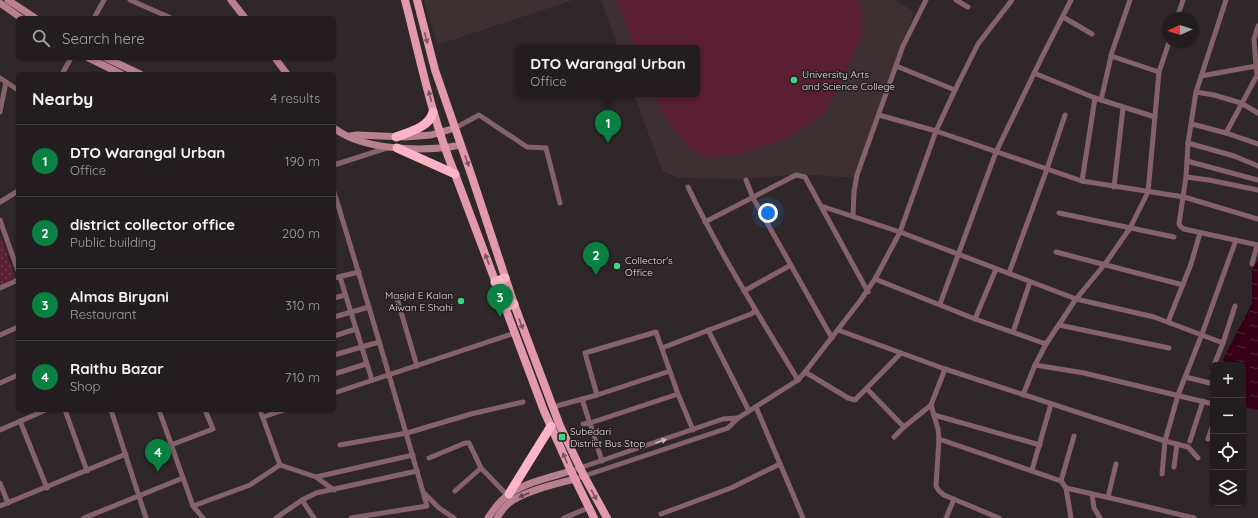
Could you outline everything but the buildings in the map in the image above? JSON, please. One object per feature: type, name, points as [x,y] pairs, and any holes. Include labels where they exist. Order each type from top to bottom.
[{"type":"highway","points":[[396,137],[422,126],[432,116],[433,112]]},
{"type":"highway","points":[[392,147],[455,174]]},
{"type":"highway","points":[[495,282],[505,278]]},
{"type":"highway","points":[[508,495],[551,426]]},
{"type":"main road","points":[[405,0],[433,112],[444,148],[495,282],[509,306],[560,426],[582,472],[607,518]]},
{"type":"main road","points":[[417,0],[435,70],[505,278],[515,333],[544,411],[570,471],[594,518]]},
{"type":"street","points":[[95,16],[104,0]]},
{"type":"street","points":[[130,0],[166,16]]},
{"type":"street","points":[[231,0],[243,16]]},
{"type":"street","points":[[956,0],[968,7]]},
{"type":"street","points":[[488,518],[502,500],[508,495],[530,484],[570,471],[582,472],[728,428],[738,418],[798,380],[806,372],[868,292],[900,232],[936,131],[954,90],[978,44],[1012,0]]},
{"type":"street","points":[[940,304],[996,152],[1071,0]]},
{"type":"street","points":[[1101,100],[1111,56],[1130,0]]},
{"type":"street","points":[[1179,12],[1183,0]]},
{"type":"street","points":[[1226,0],[1196,92],[1188,143],[1184,197],[1180,220],[1181,228],[1258,245],[1252,264]]},
{"type":"street","points":[[10,1],[32,16]]},
{"type":"street","points":[[853,216],[855,183],[902,46],[923,1]]},
{"type":"street","points":[[0,4],[18,16]]},
{"type":"street","points":[[1063,16],[1092,34]]},
{"type":"street","points":[[1226,133],[1257,75],[1254,39],[1258,26]]},
{"type":"street","points":[[1023,395],[1035,365],[1046,344],[1076,299],[1105,264],[1130,228],[1148,192],[1159,72],[1167,48]]},
{"type":"street","points":[[1111,56],[1159,72]]},
{"type":"street","points":[[63,72],[70,60]]},
{"type":"street","points":[[93,60],[117,72]]},
{"type":"street","points":[[110,60],[136,72]]},
{"type":"street","points":[[276,60],[286,72]]},
{"type":"street","points":[[896,66],[954,90]]},
{"type":"street","points":[[1201,76],[1257,66]]},
{"type":"street","points":[[1034,73],[1095,98],[1155,117]]},
{"type":"street","points":[[0,78],[16,89]]},
{"type":"street","points":[[0,112],[6,82]]},
{"type":"street","points":[[1196,92],[1214,95],[1241,103],[1258,113]]},
{"type":"street","points":[[1082,181],[1095,98]]},
{"type":"street","points":[[1114,187],[1123,108]]},
{"type":"street","points":[[336,135],[358,134],[396,137],[431,135],[455,128],[479,115],[527,147],[546,148],[560,203]]},
{"type":"street","points":[[879,115],[936,131],[1082,181],[1184,197],[1258,219]]},
{"type":"street","points":[[1009,273],[1065,116]]},
{"type":"street","points":[[1192,124],[1226,133],[1258,144]]},
{"type":"street","points":[[336,129],[356,140],[392,147],[444,148],[461,145]]},
{"type":"street","points":[[1188,143],[1234,156],[1258,166]]},
{"type":"street","points":[[336,164],[392,147]]},
{"type":"street","points":[[1187,161],[1258,180]]},
{"type":"street","points":[[705,222],[796,175],[801,175],[805,177],[868,292]]},
{"type":"street","points":[[1186,177],[1258,190]]},
{"type":"street","points":[[746,180],[753,198],[832,338]]},
{"type":"street","points":[[688,186],[705,222],[755,311],[798,380]]},
{"type":"street","points":[[0,202],[16,192]]},
{"type":"street","points":[[336,198],[359,272],[388,375],[407,433],[427,506],[367,517],[351,518]]},
{"type":"street","points":[[821,206],[900,232],[1076,299],[1154,316],[1223,343]]},
{"type":"street","points":[[1059,213],[1174,237]]},
{"type":"street","points":[[0,220],[16,265]]},
{"type":"street","points":[[1168,322],[1183,285],[1200,233]]},
{"type":"street","points":[[1162,474],[1165,441],[1178,395],[1236,240]]},
{"type":"street","points":[[1056,252],[1183,285]]},
{"type":"street","points":[[744,291],[791,264]]},
{"type":"street","points":[[975,319],[996,269]]},
{"type":"street","points":[[359,272],[337,278],[351,312],[372,380]]},
{"type":"street","points":[[875,279],[975,319],[1046,344]]},
{"type":"street","points":[[0,288],[16,281]]},
{"type":"street","points":[[1013,332],[1030,282]]},
{"type":"street","points":[[336,297],[345,295]]},
{"type":"street","points":[[396,295],[417,366]]},
{"type":"street","points":[[1215,362],[1235,306]]},
{"type":"street","points":[[336,316],[369,307]]},
{"type":"street","points":[[662,348],[751,314],[755,311]]},
{"type":"street","points":[[1059,325],[1169,348]]},
{"type":"street","points":[[0,335],[16,328]]},
{"type":"street","points":[[336,335],[356,329]]},
{"type":"street","points":[[708,330],[750,411]]},
{"type":"street","points":[[838,330],[945,370],[1165,441],[1188,447],[1198,458]]},
{"type":"street","points":[[597,395],[585,353],[656,332],[678,394],[693,430]]},
{"type":"street","points":[[336,392],[515,333]]},
{"type":"street","points":[[336,354],[379,342]]},
{"type":"street","points":[[806,372],[852,400],[855,400],[901,353]]},
{"type":"street","points":[[336,373],[366,364]]},
{"type":"street","points":[[1035,365],[1084,373],[1210,403]]},
{"type":"street","points":[[894,437],[932,404],[945,370]]},
{"type":"street","points":[[553,407],[670,372]]},
{"type":"street","points":[[0,383],[16,377]]},
{"type":"street","points":[[1185,377],[1210,383]]},
{"type":"street","points":[[867,389],[904,427]]},
{"type":"street","points":[[583,424],[678,394]]},
{"type":"street","points":[[582,399],[602,461]]},
{"type":"street","points":[[1190,441],[1202,401]]},
{"type":"street","points":[[340,445],[407,433],[471,414],[523,402]]},
{"type":"street","points":[[932,404],[939,439],[936,486],[944,495],[999,518]]},
{"type":"street","points":[[1032,470],[1051,404]]},
{"type":"street","points":[[756,407],[803,518]]},
{"type":"street","points":[[0,430],[41,412]]},
{"type":"street","points":[[66,412],[87,471]]},
{"type":"street","points":[[112,412],[146,518]]},
{"type":"street","points":[[160,412],[193,506],[203,518]]},
{"type":"street","points":[[171,445],[212,429],[206,412]]},
{"type":"street","points":[[261,412],[280,466]]},
{"type":"street","points":[[262,417],[278,412]]},
{"type":"street","points":[[934,415],[1040,445]]},
{"type":"street","points":[[497,518],[506,505],[515,499],[546,487],[574,479],[582,472],[602,461],[723,419],[738,418]]},
{"type":"street","points":[[20,421],[47,488]]},
{"type":"street","points":[[1208,439],[1210,433]]},
{"type":"street","points":[[1061,481],[1074,436]]},
{"type":"street","points":[[939,439],[1061,481],[1066,488],[1071,518]]},
{"type":"street","points":[[429,458],[465,443],[469,443],[481,468],[508,495]]},
{"type":"street","points":[[1174,466],[1177,444]]},
{"type":"street","points":[[0,506],[47,488],[126,454]]},
{"type":"street","points":[[316,477],[413,455]]},
{"type":"street","points":[[661,514],[731,488],[780,464]]},
{"type":"street","points":[[1108,497],[1116,464]]},
{"type":"street","points":[[193,506],[250,485],[280,466],[316,477],[334,490]]},
{"type":"street","points":[[455,491],[481,468]]},
{"type":"street","points":[[276,518],[302,500],[316,493],[417,471]]},
{"type":"street","points":[[84,518],[183,478]]},
{"type":"street","points":[[0,483],[8,503]]},
{"type":"street","points":[[1066,488],[1194,518]]},
{"type":"street","points":[[423,492],[439,508],[454,518]]},
{"type":"street","points":[[1092,494],[1094,508],[1100,518]]},
{"type":"street","points":[[946,518],[954,499]]},
{"type":"street","points":[[302,500],[314,518]]},
{"type":"street","points":[[564,518],[588,508]]},
{"type":"shaded area","points":[[424,0],[573,0],[437,45]]},
{"type":"shaded area","name":"University Arts and Science College","points":[[601,0],[895,0],[915,12],[903,39],[896,66],[857,178],[798,174],[746,179],[680,178],[662,171],[635,97],[700,97],[700,45],[617,45]]},
{"type":"shaded area","name":"University Arts and Science College","points":[[617,0],[859,0],[863,14],[862,35],[845,73],[823,115],[784,139],[740,154],[711,157],[701,156],[692,151],[665,117],[655,97],[700,97],[700,45],[633,45]]},
{"type":"shaded area","points":[[0,235],[15,277],[0,285]]},
{"type":"water","points":[[1258,260],[1258,411],[1246,407],[1246,362],[1224,362],[1223,359],[1252,303],[1252,269]]},
{"type":"place","name":"University Arts and Science College","points":[[794,80]]},
{"type":"place","name":"DTO Warangal Urban","points":[[608,143]]},
{"type":"place","name":"Collector's Office","points":[[617,266]]},
{"type":"place","name":"district collector office","points":[[596,275]]},
{"type":"place","name":"Masjid E Kalan Aiwan E Shahi","points":[[461,301]]},
{"type":"place","name":"Almas Biryani","points":[[500,317]]},
{"type":"place","name":"Subedari District Bus Stop","points":[[562,437]]},
{"type":"place","name":"Raithu Bazar","points":[[158,472]]}]
